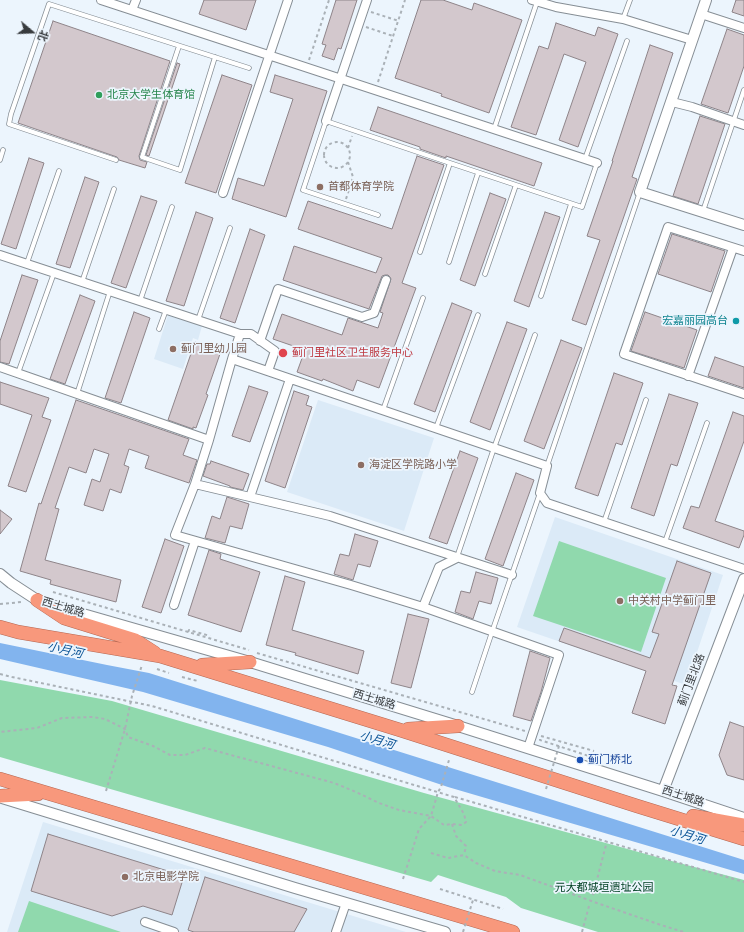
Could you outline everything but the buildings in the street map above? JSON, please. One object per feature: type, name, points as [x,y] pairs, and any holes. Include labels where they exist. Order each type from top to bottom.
[{"type":"highway","points":[[37,600],[64,618],[135,640],[160,656]]},
{"type":"highway","name":"西土城路","points":[[0,627],[18,632],[160,656],[192,665],[744,839]]},
{"type":"highway","points":[[192,665],[252,655]]},
{"type":"highway","points":[[400,730],[458,726]]},
{"type":"highway","points":[[0,779],[513,932]]},
{"type":"highway","points":[[0,797],[49,793]]},
{"type":"highway","points":[[637,806],[744,825]]},
{"type":"street","points":[[101,0],[597,163]]},
{"type":"street","points":[[132,10],[136,0]]},
{"type":"street","points":[[223,193],[288,0]]},
{"type":"street","points":[[326,121],[367,0]]},
{"type":"street","points":[[706,0],[640,192],[744,225]]},
{"type":"street","points":[[534,1],[556,7],[623,19],[692,40]]},
{"type":"street","points":[[701,14],[744,28]]},
{"type":"street","points":[[672,102],[692,107],[744,125]]},
{"type":"street","points":[[744,251],[668,227],[624,354],[744,394]]},
{"type":"street","points":[[688,376],[733,248]]},
{"type":"street","points":[[0,255],[240,334],[251,334],[275,352],[268,371]]},
{"type":"street","points":[[260,341],[278,289],[362,317],[374,313],[386,280]]},
{"type":"street","points":[[240,334],[195,484],[175,536],[351,585],[423,607],[559,655],[528,748]]},
{"type":"street","points":[[232,359],[547,466],[540,493],[547,503],[744,569]]},
{"type":"street","points":[[0,367],[209,440]]},
{"type":"street","points":[[250,497],[290,379]]},
{"type":"street","points":[[195,484],[330,516],[512,576]]},
{"type":"street","points":[[174,605],[195,542]]},
{"type":"street","points":[[423,607],[439,567],[457,558]]},
{"type":"street","points":[[0,574],[37,600]]},
{"type":"street","name":"蓟门里北路","points":[[663,791],[744,579]]},
{"type":"street","name":"西土城路","points":[[37,600],[59,608],[252,655],[458,726],[744,818]]},
{"type":"street","points":[[0,797],[445,932]]},
{"type":"street","points":[[336,932],[346,903]]},
{"type":"street","points":[[145,922],[174,932]]},
{"type":"lane","points":[[623,19],[630,0]]},
{"type":"lane","points":[[494,129],[534,1]]},
{"type":"lane","points":[[116,160],[9,124],[11,114],[50,2],[249,68]]},
{"type":"lane","points":[[586,159],[627,41]]},
{"type":"lane","points":[[179,46],[142,157],[180,170],[215,57]]},
{"type":"lane","points":[[703,212],[744,90]]},
{"type":"lane","points":[[378,215],[303,190],[326,121],[582,207],[597,163]]},
{"type":"lane","points":[[0,160],[3,150]]},
{"type":"lane","points":[[420,252],[450,163]]},
{"type":"lane","points":[[28,263],[59,171]]},
{"type":"lane","points":[[449,262],[478,173]]},
{"type":"lane","points":[[485,274],[516,185]]},
{"type":"lane","points":[[82,282],[114,189]]},
{"type":"lane","points":[[547,466],[640,192]]},
{"type":"lane","points":[[541,296],[571,204]]},
{"type":"lane","points":[[140,301],[172,207]]},
{"type":"lane","points":[[198,320],[230,228]]},
{"type":"lane","points":[[18,373],[54,272]]},
{"type":"lane","points":[[77,394],[110,291]]},
{"type":"lane","points":[[383,410],[423,298]]},
{"type":"lane","points":[[159,329],[166,310]]},
{"type":"lane","points":[[436,428],[478,315]]},
{"type":"lane","points":[[457,558],[494,448],[535,335]]},
{"type":"lane","points":[[604,522],[646,400]]},
{"type":"lane","points":[[665,542],[707,423]]},
{"type":"lane","points":[[472,692],[540,493]]},
{"type":"path","points":[[306,67],[329,0]]},
{"type":"path","points":[[376,90],[405,0]]},
{"type":"path","points":[[364,10],[398,21]]},
{"type":"path","points":[[359,25],[393,36]]},
{"type":"path","points":[[348,148],[354,130]]},
{"type":"path","points":[[334,142],[342,143],[348,148],[350,157],[348,162],[341,168],[332,168],[325,162],[323,154],[326,146],[334,142]]},
{"type":"path","points":[[344,204],[353,177],[348,162]]},
{"type":"path","points":[[53,592],[188,633],[252,655],[594,751]]},
{"type":"path","name":"西土城路","points":[[0,604],[2,605],[37,600]]},
{"type":"path","points":[[188,633],[189,630],[210,636]]},
{"type":"path","points":[[106,791],[125,729],[132,696],[142,665]]},
{"type":"path","points":[[157,669],[169,673]]},
{"type":"path","points":[[0,674],[152,706],[744,882]]},
{"type":"path","points":[[182,676],[198,681]]},
{"type":"path","points":[[0,732],[36,728],[62,718],[93,717],[105,719],[125,729],[128,737],[153,746],[170,755],[185,755],[205,748],[334,783],[378,803],[399,810],[431,816],[444,825],[462,825],[466,822],[464,814],[454,797]]},
{"type":"path","points":[[540,740],[595,758]]},
{"type":"path","points":[[546,789],[560,746]]},
{"type":"path","points":[[404,878],[419,829],[431,816],[449,760]]},
{"type":"path","points":[[452,824],[456,836],[466,846],[464,855]]},
{"type":"path","points":[[593,895],[607,841]]},
{"type":"path","points":[[430,853],[448,858],[464,855],[476,863],[495,871],[520,875],[591,901],[684,932]]},
{"type":"path","points":[[440,889],[503,909]]},
{"type":"path","points":[[463,932],[473,900]]},
{"type":"path","points":[[582,932],[589,906]]},
{"type":"shaded area","name":"蓟门里幼儿园","points":[[168,315],[202,326],[198,340],[193,338],[183,369],[154,359]]},
{"type":"shaded area","name":"海淀区学院路小学","points":[[318,400],[434,438],[404,531],[287,492]]},
{"type":"shaded area","name":"中关村中学蓟门里","points":[[555,517],[723,575],[686,685],[517,627]]},
{"type":"shaded area","name":"北京电影学院","points":[[43,822],[406,932],[7,932]]},
{"type":"green space","points":[[559,541],[666,578],[641,652],[533,616]]},
{"type":"green space","name":"元大都城垣遗址公园","points":[[0,680],[112,701],[424,793],[744,880],[744,932],[598,932],[521,908],[506,897],[438,875],[431,882],[0,757]]},
{"type":"green space","points":[[29,901],[121,932],[18,932]]},
{"type":"water","points":[[0,643],[149,673],[744,860],[744,874],[448,787],[328,747],[143,692],[0,659]]},
{"type":"place","name":"北京大学生体育馆","points":[[99,95]]},
{"type":"place","name":"首都体育学院","points":[[320,187]]},
{"type":"place","name":"宏嘉丽园高台","points":[[736,321]]},
{"type":"place","name":"蓟门里幼儿园","points":[[173,349]]},
{"type":"place","name":"蓟门里社区卫生服务中心","points":[[283,353]]},
{"type":"place","name":"海淀区学院路小学","points":[[361,465]]},
{"type":"place","name":"中关村中学蓟门里","points":[[620,601]]},
{"type":"place","name":"蓟门桥北","points":[[580,760]]},
{"type":"place","name":"北京电影学院","points":[[125,877]]},
{"type":"water label","name":"小月河","points":[[65,651]]},
{"type":"water label","name":"小月河","points":[[377,741]]},
{"type":"water label","name":"小月河","points":[[687,836]]}]
